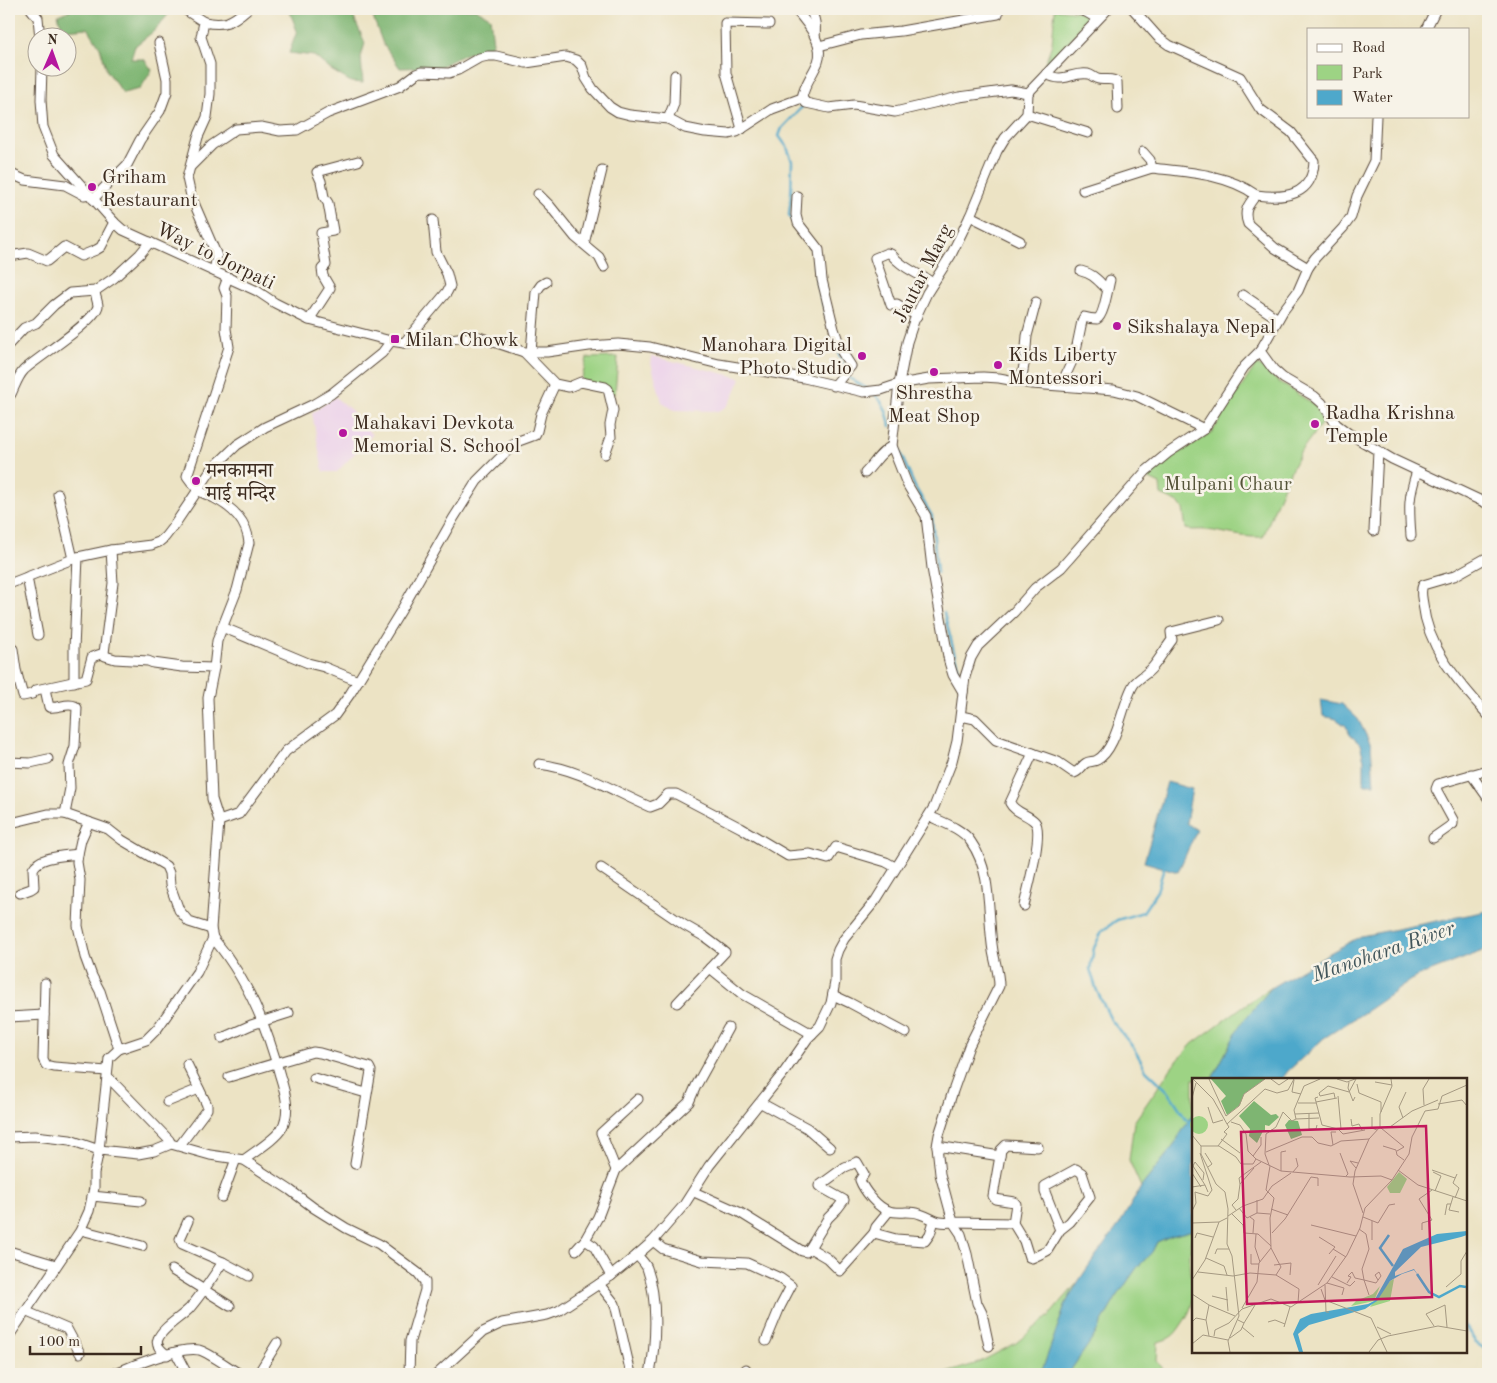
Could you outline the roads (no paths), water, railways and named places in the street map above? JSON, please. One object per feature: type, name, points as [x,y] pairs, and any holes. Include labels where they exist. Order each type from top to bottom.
[{"type":"street","points":[[31,9],[38,18],[39,28]]},
{"type":"street","points":[[187,11],[204,22],[220,25],[235,18],[247,9]]},
{"type":"street","points":[[795,9],[817,42]]},
{"type":"street","points":[[809,9],[814,16],[816,24],[819,60],[803,92],[802,98],[806,103],[829,108],[862,106],[895,112],[959,97],[1011,90],[1028,93]]},
{"type":"street","points":[[972,9],[974,18]]},
{"type":"street","points":[[1076,9],[1098,19]]},
{"type":"street","points":[[1088,133],[1027,114],[1028,93],[1108,9]]},
{"type":"street","points":[[1083,190],[1152,168],[1225,179],[1248,189],[1256,195],[1270,197],[1294,194],[1301,190],[1307,184],[1314,171],[1314,160],[1292,132],[1260,109],[1240,77],[1169,45],[1158,37],[1133,9]]},
{"type":"street","points":[[1426,28],[1436,9]]},
{"type":"street","points":[[817,42],[901,31],[998,14]]},
{"type":"street","points":[[204,22],[201,38],[210,64],[210,94],[207,117],[198,137],[187,178],[191,196],[217,256],[214,271]]},
{"type":"street","points":[[742,129],[726,73],[725,23],[769,24]]},
{"type":"street","points":[[9,173],[25,180],[66,185],[84,195],[91,196],[127,165],[140,140],[160,111],[167,92],[167,79],[159,42]]},
{"type":"street","points":[[191,166],[212,145],[236,129],[297,130],[328,113],[400,86],[421,72],[449,73],[479,58],[488,56],[526,63],[566,56],[576,60],[582,66],[586,78],[593,89],[610,107],[618,112],[630,116],[668,119],[685,128],[705,132],[729,134],[742,129],[772,109],[802,98]]},
{"type":"street","points":[[1046,74],[1055,79],[1084,74],[1092,75],[1098,79],[1114,80],[1118,82],[1118,108]]},
{"type":"street","points":[[668,119],[674,104],[675,75]]},
{"type":"street","name":"Way to Jorpati","points":[[42,78],[43,127],[54,155],[123,230],[228,277],[309,320],[390,341],[404,343],[431,342],[479,337],[527,352]]},
{"type":"street","name":"Jautar Marg","points":[[963,692],[953,675],[949,662],[935,586],[926,516],[907,484],[892,446],[899,384],[907,342],[917,316],[970,216],[997,151],[1005,138],[1027,114]]},
{"type":"street","points":[[437,1374],[474,1339],[491,1327],[521,1318],[546,1315],[558,1311],[611,1276],[653,1241],[676,1216],[694,1192],[709,1166],[761,1103],[825,1018],[833,995],[834,966],[838,950],[844,939],[876,900],[934,806],[952,761],[961,716],[967,667],[978,646],[1014,612],[1035,588],[1061,568],[1146,471],[1168,453],[1204,429],[1244,367],[1260,351],[1278,319],[1298,290],[1308,268],[1351,218],[1357,196],[1374,161],[1376,118]]},
{"type":"street","points":[[1143,152],[1150,160],[1152,168]]},
{"type":"street","points":[[309,320],[330,288],[323,276],[322,269],[326,265],[321,233],[333,230],[328,203],[324,197],[317,172],[358,161]]},
{"type":"street","points":[[584,244],[602,170]]},
{"type":"street","points":[[538,194],[574,237],[599,256],[604,267]]},
{"type":"street","points":[[1256,195],[1246,210],[1248,224],[1275,248],[1308,268]]},
{"type":"street","points":[[796,196],[798,222],[819,250],[822,280],[828,304],[842,352],[851,366],[834,386]]},
{"type":"street","points":[[970,216],[1020,241]]},
{"type":"street","points":[[404,343],[450,286],[447,274],[436,252],[433,220]]},
{"type":"street","points":[[9,256],[28,253],[47,262],[64,248],[85,256],[101,246],[114,222]]},
{"type":"street","points":[[9,344],[24,328],[36,323],[54,305],[70,293],[95,291],[128,266],[150,242]]},
{"type":"street","points":[[917,316],[897,304],[891,305],[875,258],[887,253],[891,254],[897,262],[933,283]]},
{"type":"street","points":[[1081,271],[1090,273],[1107,289]]},
{"type":"street","points":[[9,1336],[81,1230],[89,1211],[99,1150],[109,1058],[119,1048],[146,1040],[157,1029],[197,972],[212,934],[218,821],[212,799],[208,698],[217,641],[237,590],[249,543],[241,519],[235,512],[222,502],[198,490],[187,476],[229,347],[226,329],[227,296],[224,288],[228,277]]},
{"type":"street","points":[[1060,385],[1075,355],[1082,321],[1084,317],[1097,319],[1100,317],[1110,280]]},
{"type":"street","points":[[546,282],[540,284],[536,292],[527,352],[555,384],[569,387],[580,382],[608,389],[613,410],[610,425],[611,438],[605,454]]},
{"type":"street","points":[[9,395],[24,370],[87,321],[93,314],[98,304],[95,291]]},
{"type":"street","points":[[1243,295],[1278,319]]},
{"type":"street","points":[[1021,382],[1027,336],[1036,302]]},
{"type":"street","points":[[9,584],[75,558],[159,542],[175,524],[212,470],[237,445],[265,427],[331,394],[382,353],[390,341]]},
{"type":"street","points":[[527,352],[547,352],[608,345],[650,347],[719,364],[804,378],[864,392],[929,379],[983,377],[1114,390],[1137,396],[1204,429]]},
{"type":"street","points":[[1260,351],[1273,369],[1283,378],[1314,396],[1322,403],[1336,424],[1378,451],[1488,504]]},
{"type":"street","points":[[218,821],[239,814],[286,751],[335,715],[402,609],[477,480],[516,442],[534,435],[537,431],[541,414],[555,384]]},
{"type":"street","points":[[865,473],[882,452],[892,446]]},
{"type":"street","points":[[1374,531],[1378,451]]},
{"type":"street","points":[[1411,536],[1409,501],[1410,491],[1417,471]]},
{"type":"street","points":[[58,494],[75,558],[74,682]]},
{"type":"street","points":[[104,654],[113,582],[111,550]]},
{"type":"street","points":[[1488,557],[1454,576],[1423,586],[1421,590],[1425,619],[1436,647],[1452,674],[1488,715]]},
{"type":"street","points":[[27,577],[38,635]]},
{"type":"street","points":[[961,716],[974,719],[996,740],[1058,762],[1074,772],[1078,772],[1086,763],[1098,760],[1104,754],[1114,738],[1126,699],[1135,682],[1152,669],[1172,640],[1171,632],[1219,620]]},
{"type":"street","points":[[222,627],[300,660],[324,667],[358,681]]},
{"type":"street","points":[[9,647],[13,649],[22,695],[86,679],[92,657],[104,654],[115,659],[148,661],[182,667],[214,668]]},
{"type":"street","points":[[45,690],[49,707],[69,704],[77,708],[75,746],[69,765],[70,788],[66,814]]},
{"type":"street","points":[[1024,906],[1032,872],[1038,828],[1033,820],[1012,807],[1010,803],[1033,754]]},
{"type":"street","points":[[9,762],[30,763],[48,759]]},
{"type":"street","points":[[540,764],[558,766],[602,783],[650,807],[658,804],[672,792],[741,828],[788,856],[810,854],[828,859],[836,847],[886,862],[895,867]]},
{"type":"street","points":[[1433,838],[1453,824],[1453,820],[1438,795],[1436,789],[1438,784],[1488,770]]},
{"type":"street","points":[[1471,774],[1488,798]]},
{"type":"street","points":[[9,821],[14,822],[48,814],[66,814],[108,829],[122,840],[166,866],[170,873],[170,885],[179,910],[189,922],[212,934],[241,977],[263,1021],[287,1100],[286,1116],[282,1129],[240,1160],[222,1197]]},
{"type":"street","points":[[929,816],[962,833],[971,841],[978,854],[984,873],[993,953],[999,975],[999,986],[975,1033],[953,1091],[938,1146],[940,1174],[953,1222],[961,1234],[967,1254],[977,1303],[982,1313],[989,1346]]},
{"type":"street","points":[[89,822],[81,840],[77,862],[80,880],[78,926],[80,940],[92,976],[100,991],[119,1048]]},
{"type":"street","points":[[20,893],[34,887],[33,869],[38,863],[53,858],[78,854]]},
{"type":"street","points":[[601,868],[725,952],[677,1003]]},
{"type":"street","points":[[710,968],[742,994],[812,1034]]},
{"type":"street","points":[[45,983],[43,1059],[46,1065],[108,1074],[175,1145],[210,1155],[240,1160],[290,1190],[346,1228],[379,1244],[418,1273],[425,1282],[425,1290],[410,1341],[409,1374]]},
{"type":"street","points":[[833,995],[906,1033]]},
{"type":"street","points":[[222,1038],[263,1021],[289,1013]]},
{"type":"street","points":[[9,1017],[44,1015]]},
{"type":"street","points":[[576,1250],[585,1240],[598,1217],[616,1170],[689,1102],[728,1028]]},
{"type":"street","points":[[229,1077],[313,1052],[369,1067],[371,1071],[355,1164]]},
{"type":"street","points":[[9,1137],[35,1136],[70,1140],[99,1150],[138,1154],[147,1154],[175,1145],[207,1109],[207,1105],[187,1064]]},
{"type":"street","points":[[314,1078],[366,1093]]},
{"type":"street","points":[[167,1102],[199,1089]]},
{"type":"street","points":[[616,1170],[601,1133],[638,1099]]},
{"type":"street","points":[[761,1103],[807,1128],[830,1148]]},
{"type":"street","points":[[1038,1147],[1006,1145],[1001,1150],[994,1196],[995,1199],[1016,1204],[1013,1223],[1024,1241],[1029,1257],[1032,1258],[1047,1251],[1060,1230],[1070,1222],[1090,1196],[1082,1173],[1076,1169],[1045,1186],[1044,1192],[1060,1230]]},
{"type":"street","points":[[938,1146],[1000,1156]]},
{"type":"street","points":[[694,1192],[739,1212],[806,1252],[828,1218],[844,1200],[819,1186],[845,1167],[857,1162],[864,1174],[860,1180],[862,1186],[880,1205],[890,1211],[920,1214],[937,1222],[1013,1223]]},
{"type":"street","points":[[92,1196],[141,1201]]},
{"type":"street","points":[[810,1248],[827,1258],[840,1271],[874,1233],[876,1227],[890,1211]]},
{"type":"street","points":[[188,1221],[180,1239],[182,1244],[249,1276]]},
{"type":"street","points":[[874,1233],[896,1239],[925,1241],[930,1234],[934,1221]]},
{"type":"street","points":[[81,1230],[142,1246]]},
{"type":"street","points":[[585,1240],[594,1246],[611,1276]]},
{"type":"street","points":[[653,1241],[663,1249],[702,1261],[747,1263],[780,1278],[791,1286],[766,1342]]},
{"type":"street","points":[[9,1251],[56,1265]]},
{"type":"street","points":[[637,1255],[646,1267],[654,1304],[654,1353],[650,1374]]},
{"type":"street","points":[[187,1374],[171,1354],[160,1348],[157,1343],[158,1339],[166,1328],[188,1310],[223,1262]]},
{"type":"street","points":[[172,1270],[230,1306]]},
{"type":"street","points":[[598,1284],[615,1304],[631,1374]]},
{"type":"street","points":[[25,1311],[67,1329],[80,1353]]},
{"type":"street","points":[[258,1374],[277,1343]]},
{"type":"street","points":[[113,1374],[140,1363],[171,1354],[199,1350],[240,1374]]},
{"type":"water","points":[[1321,700],[1342,704],[1358,719],[1371,745],[1374,784],[1364,784],[1364,760],[1360,744],[1350,735],[1346,726],[1336,719],[1323,716]]},
{"type":"water","points":[[1167,782],[1192,789],[1186,823],[1197,830],[1178,872],[1144,862]]},
{"type":"water","name":"Manohara River","points":[[1488,911],[1488,949],[1416,977],[1324,1038],[1283,1078],[1213,1078],[1240,1025],[1272,987],[1361,936]]},
{"type":"water","points":[[1192,1115],[1192,1230],[1157,1242],[1152,1252],[1136,1269],[1116,1298],[1093,1338],[1068,1374],[1039,1374],[1043,1368],[1066,1303],[1078,1282],[1119,1225],[1141,1187],[1172,1148]]},
{"type":"waterway","points":[[795,226],[789,215],[792,161],[787,147],[779,136],[782,128],[805,104]]},
{"type":"waterway","points":[[806,241],[813,250],[817,284],[828,321]]},
{"type":"waterway","points":[[837,350],[849,378],[868,389]]},
{"type":"waterway","points":[[874,394],[885,408],[890,426]]},
{"type":"waterway","points":[[896,443],[915,487],[932,516],[937,573]]},
{"type":"waterway","points":[[944,613],[959,671]]},
{"type":"waterway","points":[[1164,868],[1157,891],[1143,912],[1117,920],[1102,931],[1094,948],[1090,969],[1097,991],[1111,1020],[1133,1047],[1146,1070],[1168,1091],[1192,1127]]},
{"type":"waterway","points":[[1467,1329],[1476,1343],[1488,1351]]},
{"type":"place","name":"Griham Restaurant","points":[[92,187]]},
{"type":"place","name":"Sikshalaya Nepal","points":[[1117,326]]},
{"type":"place","name":"Milan Chowk","points":[[395,339]]},
{"type":"place","name":"Manohara Digital Photo Studio","points":[[862,356]]},
{"type":"place","name":"Kids Liberty Montessori","points":[[998,365]]},
{"type":"place","name":"Shrestha Meat Shop","points":[[934,372]]},
{"type":"place","name":"Radha Krishna Temple","points":[[1315,424]]},
{"type":"place","name":"Mahakavi Devkota Memorial S. School","points":[[343,433]]},
{"type":"place","name":"मनकामना माई मन्दिर","points":[[196,481]]},
{"type":"park label","name":"Mulpani Chaur","points":[[1228,483]]}]
